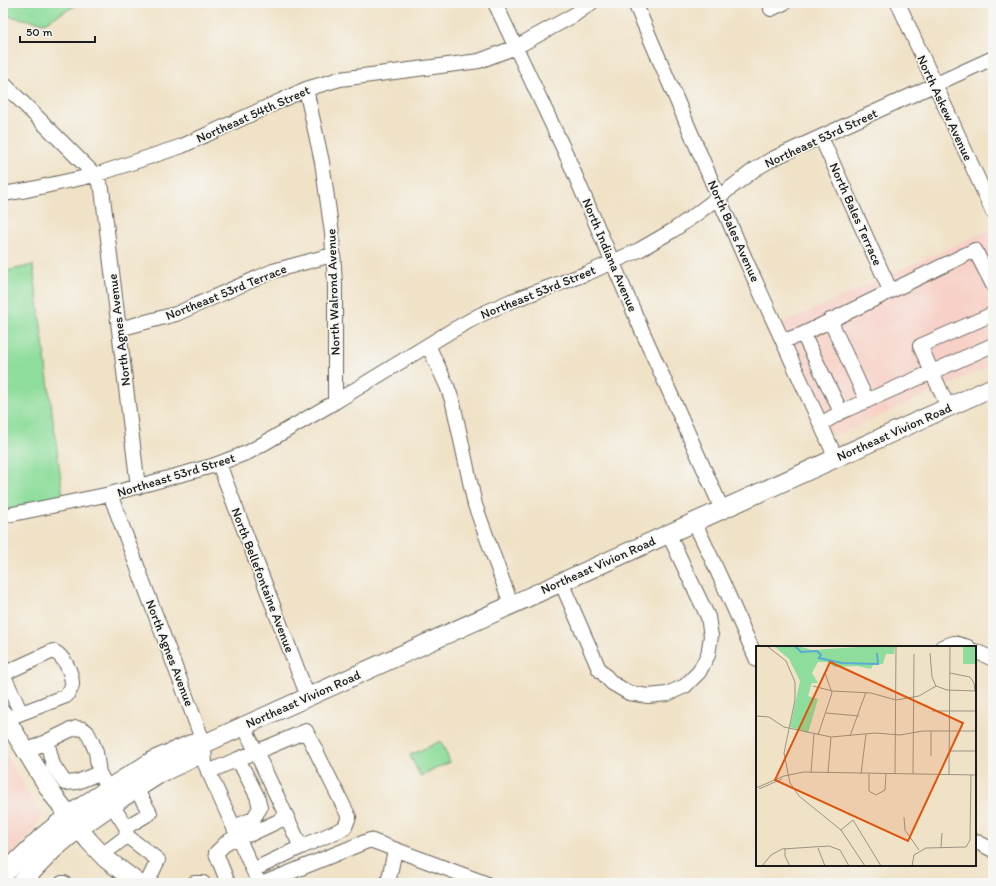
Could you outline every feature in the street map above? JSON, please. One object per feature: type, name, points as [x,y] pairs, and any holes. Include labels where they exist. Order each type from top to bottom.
[{"type":"main road","name":"Northeast Vivion Road","points":[[3,874],[43,836],[70,825],[110,797],[154,760],[191,744],[204,744],[993,387]]},
{"type":"main road","points":[[10,715],[25,752],[53,795],[70,825],[98,867],[119,883]]},
{"type":"main road","points":[[3,738],[44,801],[88,841],[102,856],[138,883]]},
{"type":"main road","name":"Northeast Vivion Road","points":[[110,797],[136,789],[161,773],[197,756],[204,744]]},
{"type":"main road","name":"Northeast Vivion Road","points":[[21,883],[54,849],[70,825]]},
{"type":"street","name":"North Indiana Avenue","points":[[495,3],[566,154],[722,509]]},
{"type":"street","name":"Northeast 54th Street","points":[[3,194],[95,175],[182,146],[306,89],[340,79],[479,62],[516,47],[574,15],[590,3]]},
{"type":"street","name":"North Bales Avenue","points":[[635,3],[718,197],[836,458]]},
{"type":"street","points":[[771,9],[784,3]]},
{"type":"street","name":"North Askew Avenue","points":[[898,3],[993,211]]},
{"type":"street","name":"Northeast 53rd Street","points":[[3,516],[138,487],[219,464],[249,452],[335,402],[450,331],[492,309],[588,273],[639,250],[672,231],[754,170],[772,160],[993,58]]},
{"type":"street","points":[[3,83],[95,175]]},
{"type":"street","name":"North Walrond Avenue","points":[[306,89],[322,162],[332,233],[332,255],[335,285],[335,402]]},
{"type":"street","name":"North Bales Terrace","points":[[821,137],[890,290]]},
{"type":"street","name":"North Agnes Avenue","points":[[95,175],[102,189],[138,487]]},
{"type":"street","points":[[783,341],[803,334],[890,290],[975,250],[993,284]]},
{"type":"street","name":"Northeast 53rd Terrace","points":[[119,329],[176,314],[273,271],[332,255]]},
{"type":"street","points":[[948,407],[920,346],[993,314]]},
{"type":"street","points":[[830,320],[867,401]]},
{"type":"street","points":[[803,334],[841,412]]},
{"type":"street","points":[[428,345],[447,386],[453,403],[475,505],[511,604]]},
{"type":"street","points":[[821,424],[841,412],[993,345]]},
{"type":"street","name":"North Bellefontaine Avenue","points":[[219,464],[308,697]]},
{"type":"street","name":"North Agnes Avenue","points":[[110,494],[204,744],[205,764],[208,772],[256,877]]},
{"type":"street","points":[[694,522],[711,554],[738,620],[756,658]]},
{"type":"street","points":[[561,582],[599,669],[612,683],[629,693],[648,696],[667,694],[684,686],[699,672],[708,655],[711,636],[708,617],[668,533]]},
{"type":"street","points":[[945,646],[954,643],[964,646]]},
{"type":"street","points":[[53,651],[63,657],[72,685],[66,696],[10,715],[3,674],[53,651]]},
{"type":"street","points":[[976,651],[993,659]]},
{"type":"street","points":[[244,726],[301,847]]},
{"type":"street","points":[[25,752],[76,728],[83,729],[87,732],[96,752],[100,773],[126,831],[158,860],[147,883]]},
{"type":"street","points":[[208,772],[306,731],[349,817],[345,827],[301,847],[256,877]]},
{"type":"street","points":[[47,742],[53,765],[65,783],[76,782],[100,773]]},
{"type":"street","points":[[228,883],[216,853],[236,832],[253,819],[260,808],[256,796],[238,759]]},
{"type":"street","points":[[102,856],[126,831],[150,813],[136,789]]},
{"type":"street","points":[[236,832],[251,834],[287,817]]},
{"type":"street","points":[[264,883],[370,840],[485,883]]},
{"type":"street","points":[[976,842],[993,850]]},
{"type":"street","points":[[388,883],[395,850]]},
{"type":"street","points":[[194,883],[203,883]]},
{"type":"shaded area","points":[[992,228],[993,365],[834,437],[830,433],[780,325]]},
{"type":"shaded area","points":[[3,751],[42,816],[28,838],[3,861]]},
{"type":"green space","points":[[3,3],[80,3],[44,23],[3,15]]},
{"type":"green space","points":[[33,265],[64,504],[3,513],[3,272]]},
{"type":"green space","points":[[441,741],[450,762],[420,776],[410,755]]},
{"type":"waterway","points":[[3,5],[8,3]]}]
